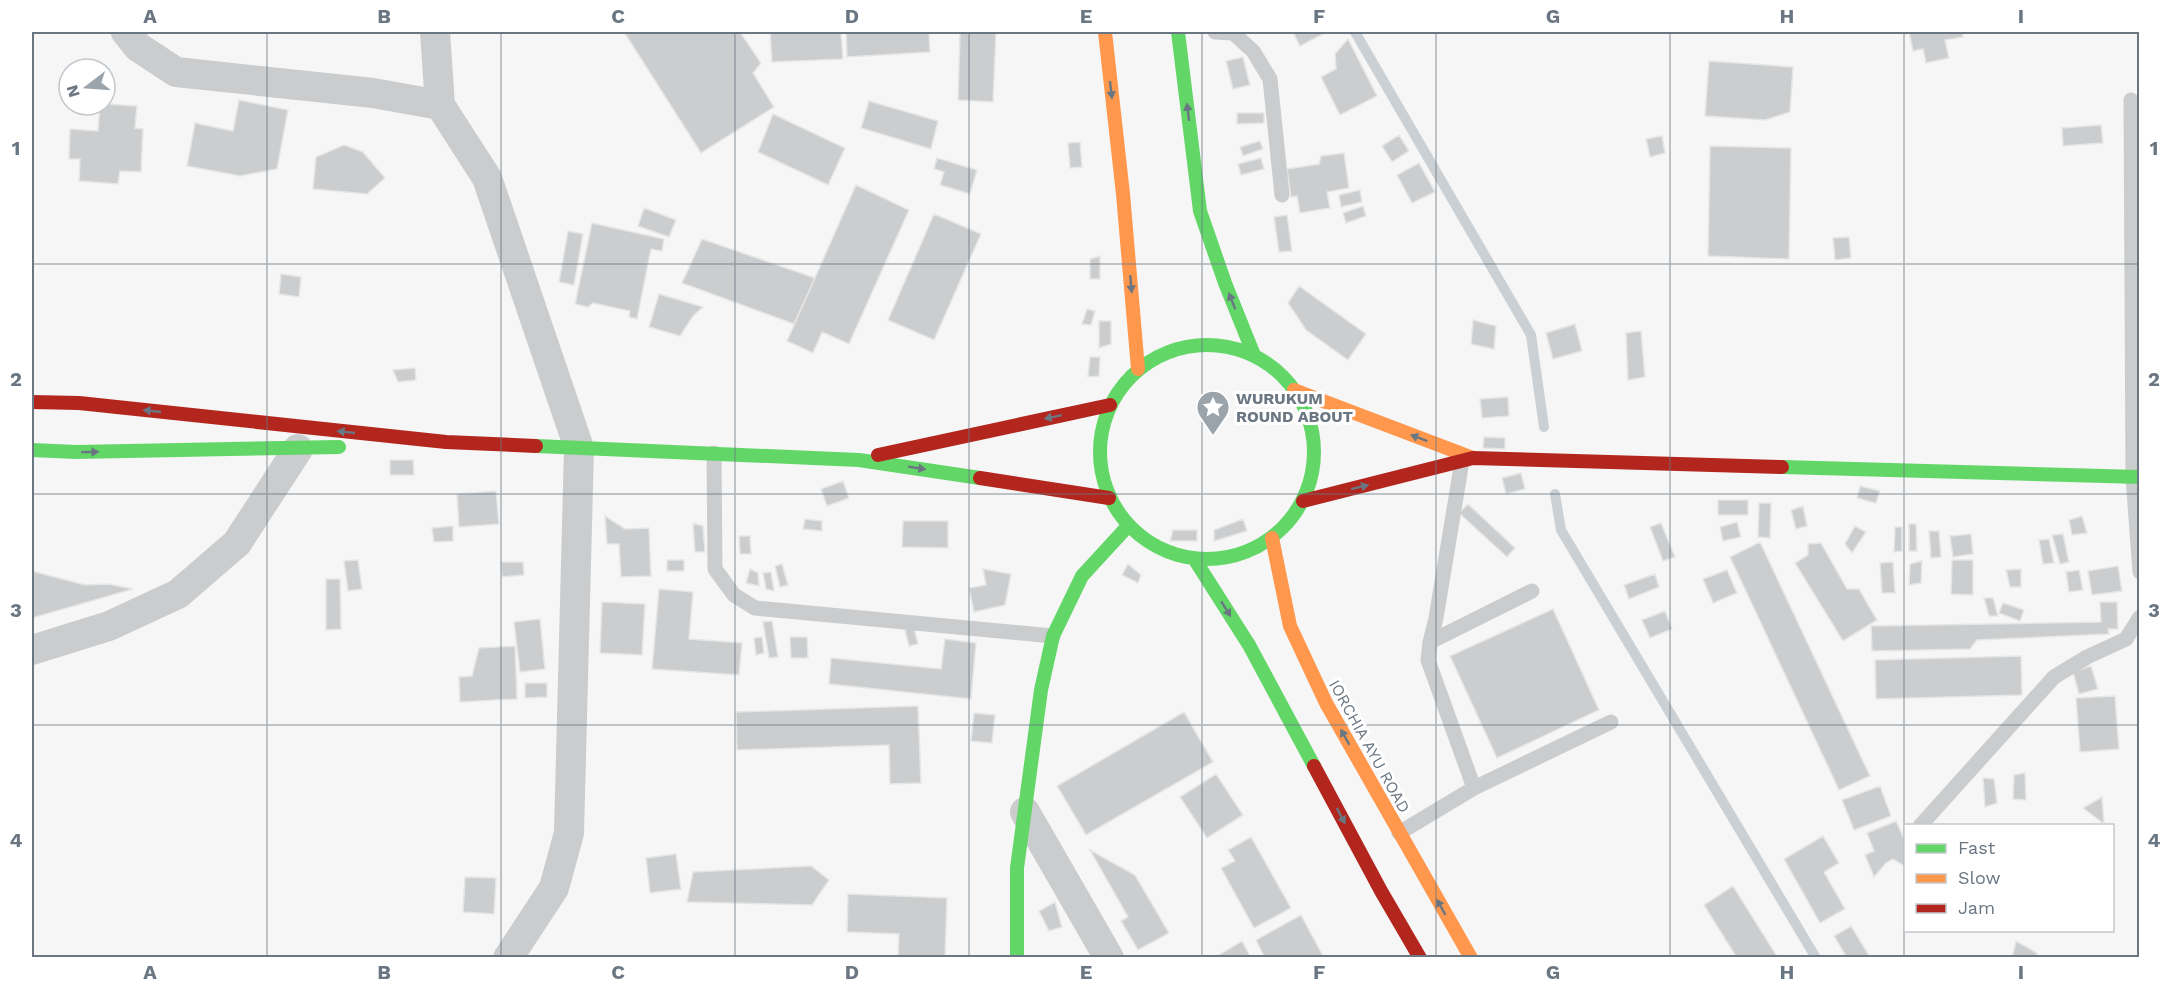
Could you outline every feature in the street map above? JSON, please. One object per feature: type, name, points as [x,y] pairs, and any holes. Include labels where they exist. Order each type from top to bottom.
[{"type":"main road","points":[[1105,32],[1124,205],[1138,369]]},
{"type":"main road","points":[[1179,32],[1200,211],[1254,356]]},
{"type":"main road","points":[[1195,345],[1225,346],[1254,356],[1276,370],[1294,390],[1308,416],[1314,445],[1312,474],[1303,501],[1290,521],[1272,538],[1249,552],[1222,560],[1195,560],[1159,549],[1128,526],[1109,498],[1100,467],[1101,435],[1110,405],[1122,385],[1138,369],[1165,353],[1195,345]]},
{"type":"main road","points":[[1294,390],[1468,460]]},
{"type":"main road","points":[[32,402],[79,403],[446,442],[859,460],[1109,498]]},
{"type":"main road","points":[[859,460],[1110,405]]},
{"type":"main road","points":[[32,450],[76,452],[298,449],[446,442]]},
{"type":"main road","points":[[1303,501],[1468,460],[2136,477]]},
{"type":"main road","points":[[1017,957],[1017,868],[1041,690],[1053,636],[1082,576],[1128,526]]},
{"type":"main road","name":"IORCHIA AYU ROAD","points":[[1272,538],[1290,626],[1326,703],[1471,957]]},
{"type":"main road","points":[[1195,560],[1249,645],[1381,891],[1420,957]]},
{"type":"street","points":[[126,32],[138,47],[176,72],[373,93],[441,105]]},
{"type":"street","points":[[435,32],[441,105],[487,178],[579,448],[569,833],[554,888],[508,957]]},
{"type":"street","points":[[32,650],[109,626],[178,594],[237,543],[298,449]]},
{"type":"street","points":[[1025,812],[1109,957]]},
{"type":"lane","points":[[1215,32],[1233,33],[1253,51],[1269,79],[1282,195]]},
{"type":"lane","points":[[2131,100],[2139,572]]},
{"type":"lane","points":[[714,453],[715,569],[734,595],[755,608],[1053,636]]},
{"type":"lane","points":[[1468,460],[1458,495],[1428,660],[1474,788]]},
{"type":"lane","points":[[1430,642],[1532,591]]},
{"type":"lane","points":[[1921,824],[2054,677],[2088,657],[2126,639],[2139,618]]},
{"type":"lane","points":[[1399,833],[1474,788],[1611,722]]},
{"type":"building","points":[[624,32],[740,32],[761,63],[753,73],[774,107],[701,153]]},
{"type":"building","points":[[770,32],[841,32],[843,59],[772,62]]},
{"type":"building","points":[[846,32],[929,32],[930,52],[847,57]]},
{"type":"building","points":[[960,32],[996,32],[993,102],[958,100]]},
{"type":"building","points":[[1293,32],[1327,32],[1300,46]]},
{"type":"building","points":[[1909,32],[1962,32],[1963,37],[1945,40],[1949,58],[1926,63],[1923,49],[1913,51]]},
{"type":"building","points":[[1348,39],[1377,96],[1340,115],[1321,77],[1336,69],[1335,54]]},
{"type":"building","points":[[1243,57],[1250,85],[1233,89],[1226,61]]},
{"type":"building","points":[[1709,61],[1793,67],[1790,112],[1765,120],[1705,116]]},
{"type":"building","points":[[239,100],[288,110],[277,169],[240,176],[187,166],[195,123],[233,131]]},
{"type":"building","points":[[869,101],[938,121],[931,149],[861,128]]},
{"type":"building","points":[[117,105],[137,106],[135,128],[143,129],[141,172],[120,171],[118,184],[79,181],[80,159],[69,159],[70,129],[98,131],[99,117],[117,117]]},
{"type":"building","points":[[1237,113],[1264,113],[1264,123],[1237,124]]},
{"type":"building","points":[[773,114],[845,148],[828,185],[758,152]]},
{"type":"building","points":[[2101,125],[2103,143],[2063,146],[2062,128]]},
{"type":"building","points":[[1399,135],[1409,151],[1392,162],[1382,146]]},
{"type":"building","points":[[1662,136],[1665,153],[1650,157],[1646,139]]},
{"type":"building","points":[[1260,141],[1263,149],[1243,156],[1240,147]]},
{"type":"building","points":[[1080,142],[1082,167],[1070,168],[1068,143]]},
{"type":"building","points":[[344,145],[363,152],[385,178],[367,194],[313,189],[316,157]]},
{"type":"building","points":[[1710,146],[1791,148],[1789,259],[1708,256]]},
{"type":"building","points":[[1344,153],[1349,188],[1327,192],[1330,208],[1300,213],[1297,196],[1291,197],[1287,169],[1319,164],[1321,156]]},
{"type":"building","points":[[937,158],[977,170],[970,194],[940,185],[944,172],[934,169]]},
{"type":"building","points":[[1261,158],[1264,169],[1241,175],[1238,164]]},
{"type":"building","points":[[1419,163],[1435,192],[1412,203],[1397,175]]},
{"type":"building","points":[[856,185],[909,210],[849,344],[822,332],[813,353],[787,341]]},
{"type":"building","points":[[1360,190],[1362,202],[1341,207],[1339,195]]},
{"type":"building","points":[[1363,206],[1366,216],[1346,223],[1343,213]]},
{"type":"building","points":[[644,208],[676,220],[669,237],[638,226]]},
{"type":"building","points":[[934,214],[981,234],[934,340],[888,320]]},
{"type":"building","points":[[1287,215],[1292,251],[1279,252],[1274,217]]},
{"type":"building","points":[[592,223],[664,239],[662,251],[651,249],[637,319],[629,317],[630,311],[593,303],[588,307],[575,304]]},
{"type":"building","points":[[568,231],[583,234],[574,285],[559,282]]},
{"type":"building","points":[[1849,237],[1851,258],[1835,260],[1833,238]]},
{"type":"building","points":[[702,239],[815,278],[794,324],[682,283]]},
{"type":"building","points":[[1100,256],[1100,279],[1090,279],[1090,259]]},
{"type":"building","points":[[281,274],[301,277],[299,297],[279,294]]},
{"type":"building","points":[[1299,286],[1366,334],[1348,360],[1306,330],[1288,303]]},
{"type":"building","points":[[659,294],[703,307],[693,316],[680,336],[649,327]]},
{"type":"building","points":[[1087,309],[1095,311],[1091,325],[1082,324]]},
{"type":"building","points":[[1473,320],[1496,326],[1494,349],[1471,344]]},
{"type":"building","points":[[1099,321],[1111,321],[1111,344],[1099,348]]},
{"type":"building","points":[[1575,324],[1582,351],[1553,359],[1546,333]]},
{"type":"building","points":[[1641,331],[1645,377],[1628,380],[1626,333]]},
{"type":"building","points":[[1090,357],[1100,357],[1099,376],[1088,377]]},
{"type":"building","points":[[415,368],[416,380],[398,382],[393,370]]},
{"type":"building","points":[[1508,397],[1509,416],[1482,418],[1480,399]]},
{"type":"building","points":[[1484,437],[1505,438],[1505,449],[1483,448]]},
{"type":"building","points":[[390,460],[413,460],[414,475],[390,475]]},
{"type":"building","points":[[1521,473],[1525,489],[1506,494],[1502,478]]},
{"type":"building","points":[[843,481],[849,498],[827,506],[821,489]]},
{"type":"building","points":[[1860,486],[1880,491],[1876,503],[1857,498]]},
{"type":"building","points":[[496,491],[499,524],[459,527],[457,494]]},
{"type":"building","points":[[1718,500],[1748,500],[1748,515],[1718,515]]},
{"type":"building","points":[[1759,503],[1771,503],[1770,538],[1758,537]]},
{"type":"building","points":[[1468,504],[1515,548],[1507,557],[1459,513]]},
{"type":"building","points":[[1803,506],[1807,526],[1796,529],[1791,510]]},
{"type":"building","points":[[605,516],[625,529],[649,528],[651,576],[621,577],[619,544],[607,544]]},
{"type":"building","points":[[2082,516],[2087,533],[2072,535],[2069,520]]},
{"type":"building","points":[[805,519],[822,521],[822,531],[803,529]]},
{"type":"building","points":[[1243,519],[1247,531],[1214,541],[1214,530]]},
{"type":"building","points":[[903,521],[948,521],[948,548],[902,547]]},
{"type":"building","points":[[1737,522],[1741,537],[1723,541],[1720,527]]},
{"type":"building","points":[[693,523],[703,526],[705,552],[695,552]]},
{"type":"building","points":[[1661,523],[1675,557],[1663,561],[1650,527]]},
{"type":"building","points":[[1909,524],[1916,524],[1917,551],[1909,551]]},
{"type":"building","points":[[453,526],[453,541],[434,542],[432,528]]},
{"type":"building","points":[[1855,526],[1866,532],[1852,553],[1845,544]]},
{"type":"building","points":[[1895,527],[1902,527],[1902,551],[1894,552]]},
{"type":"building","points":[[1173,530],[1197,530],[1197,541],[1170,541]]},
{"type":"building","points":[[1929,531],[1939,531],[1941,557],[1931,558]]},
{"type":"building","points":[[1971,534],[1973,554],[1953,557],[1950,536]]},
{"type":"building","points":[[2063,534],[2069,562],[2060,564],[2052,535]]},
{"type":"building","points":[[739,536],[750,536],[751,554],[740,554]]},
{"type":"building","points":[[2049,539],[2054,563],[2043,564],[2039,540]]},
{"type":"building","points":[[1760,542],[1870,776],[1839,790],[1730,557]]},
{"type":"building","points":[[1821,543],[1847,589],[1859,589],[1877,620],[1843,641],[1795,563],[1808,555],[1808,544]]},
{"type":"building","points":[[358,560],[362,589],[348,591],[344,561]]},
{"type":"building","points":[[667,560],[684,560],[684,571],[667,571]]},
{"type":"building","points":[[1952,560],[1973,560],[1973,595],[1951,594]]},
{"type":"building","points":[[1922,561],[1921,583],[1909,585],[1910,564]]},
{"type":"building","points":[[501,562],[523,562],[524,575],[502,577]]},
{"type":"building","points":[[1893,562],[1895,593],[1882,593],[1880,563]]},
{"type":"building","points":[[782,564],[788,585],[780,587],[775,566]]},
{"type":"building","points":[[1128,564],[1141,575],[1138,583],[1122,575]]},
{"type":"building","points":[[2118,566],[2122,591],[2092,595],[2088,571]]},
{"type":"building","points":[[750,569],[758,573],[759,586],[746,583]]},
{"type":"building","points":[[983,569],[1011,574],[1005,605],[974,612],[969,588],[986,585]]},
{"type":"building","points":[[2021,569],[2021,587],[2010,587],[2006,570]]},
{"type":"building","points":[[1727,570],[1737,593],[1713,603],[1703,579]]},
{"type":"building","points":[[2079,570],[2083,590],[2069,592],[2066,572]]},
{"type":"building","points":[[32,571],[85,585],[108,584],[133,589],[32,618]]},
{"type":"building","points":[[771,572],[774,591],[766,589],[763,573]]},
{"type":"building","points":[[1655,574],[1659,587],[1629,599],[1624,585]]},
{"type":"building","points":[[326,579],[340,579],[341,629],[326,630]]},
{"type":"building","points":[[659,589],[693,592],[689,639],[742,643],[739,675],[652,669]]},
{"type":"building","points":[[1984,598],[1993,598],[1998,616],[1989,616]]},
{"type":"building","points":[[602,602],[645,604],[642,655],[600,653]]},
{"type":"building","points":[[2100,602],[2117,602],[2118,629],[2108,629],[2109,634],[1977,640],[1970,649],[1872,651],[1871,626],[2101,622]]},
{"type":"building","points":[[2003,603],[2024,610],[2020,621],[1999,613]]},
{"type":"building","points":[[1553,609],[1599,710],[1497,758],[1450,656]]},
{"type":"building","points":[[1665,611],[1672,629],[1650,638],[1642,620]]},
{"type":"building","points":[[540,619],[545,669],[520,672],[514,622]]},
{"type":"building","points":[[772,621],[778,657],[769,658],[763,622]]},
{"type":"building","points":[[914,628],[918,644],[909,646],[905,630]]},
{"type":"building","points":[[762,637],[764,653],[756,655],[754,638]]},
{"type":"building","points":[[790,637],[807,637],[808,658],[791,658]]},
{"type":"building","points":[[945,639],[976,643],[971,699],[829,684],[831,658],[941,669]]},
{"type":"building","points":[[515,646],[517,699],[460,702],[459,677],[472,676],[479,648]]},
{"type":"building","points":[[2021,656],[2022,695],[1876,699],[1875,660]]},
{"type":"building","points":[[2091,666],[2098,689],[2079,694],[2073,672]]},
{"type":"building","points":[[525,683],[547,683],[547,697],[525,698]]},
{"type":"building","points":[[2115,696],[2119,749],[2080,752],[2076,698]]},
{"type":"building","points":[[918,706],[921,783],[890,784],[889,745],[737,750],[736,712]]},
{"type":"building","points":[[1184,712],[1213,762],[1086,835],[1057,786]]},
{"type":"building","points":[[974,713],[995,715],[992,743],[971,741]]},
{"type":"building","points":[[2025,773],[2026,800],[2013,799],[2014,775]]},
{"type":"building","points":[[1216,774],[1243,815],[1207,838],[1180,797]]},
{"type":"building","points":[[1983,778],[1994,779],[1997,803],[1985,807]]},
{"type":"building","points":[[1880,786],[1891,816],[1854,830],[1842,800]]},
{"type":"building","points":[[2102,797],[2104,824],[2083,808]]},
{"type":"building","points":[[1896,821],[1904,839],[1904,866],[1893,859],[1886,863],[1874,877],[1865,855],[1874,851],[1867,833]]},
{"type":"building","points":[[1823,836],[1839,863],[1824,872],[1845,909],[1820,923],[1784,859]]},
{"type":"building","points":[[1251,837],[1291,908],[1254,928],[1221,868],[1235,861],[1228,850]]},
{"type":"building","points":[[1090,850],[1135,875],[1169,933],[1138,950],[1121,921],[1128,917]]},
{"type":"building","points":[[676,854],[681,889],[650,893],[646,858]]},
{"type":"building","points":[[811,866],[829,880],[812,905],[687,902],[693,872]]},
{"type":"building","points":[[465,877],[496,878],[494,914],[463,912]]},
{"type":"building","points":[[1733,886],[1778,958],[1737,958],[1704,905]]},
{"type":"building","points":[[848,894],[947,898],[945,958],[898,958],[899,934],[847,932]]},
{"type":"building","points":[[1055,902],[1062,927],[1049,931],[1039,911]]},
{"type":"building","points":[[1301,915],[1324,958],[1265,958],[1256,940]]},
{"type":"building","points":[[1851,926],[1870,958],[1847,958],[1834,936]]},
{"type":"building","points":[[1242,941],[1251,958],[1214,958]]},
{"type":"building","points":[[2016,941],[2037,953],[2036,958],[2012,958]]},
{"type":"waterway","points":[[1355,32],[1531,335],[1544,427]]},
{"type":"waterway","points":[[1555,494],[1561,530],[1816,958]]},
{"type":"traffic: fast","points":[[1178,32],[1200,211],[1225,283],[1254,355]]},
{"type":"traffic: fast","points":[[1207,345],[1228,347],[1248,353],[1283,376],[1306,411],[1312,431],[1314,452],[1312,473],[1306,493],[1283,528],[1248,551],[1228,557],[1207,559],[1186,557],[1166,551],[1131,528],[1108,493],[1102,473],[1100,452],[1102,431],[1108,411],[1131,376],[1166,353],[1186,347],[1207,345]]},
{"type":"traffic: fast","points":[[536,446],[859,460],[980,478]]},
{"type":"traffic: fast","points":[[32,450],[76,452],[339,447]]},
{"type":"traffic: fast","points":[[1782,467],[2140,477]]},
{"type":"traffic: fast","points":[[1017,958],[1017,868],[1041,690],[1053,636],[1082,576],[1128,526]]},
{"type":"traffic: fast","points":[[1195,560],[1249,645],[1314,766]]},
{"type":"traffic: slow","points":[[1105,32],[1123,194],[1138,369]]},
{"type":"traffic: slow","points":[[1294,390],[1473,458]]},
{"type":"traffic: slow","points":[[1272,538],[1290,626],[1326,703],[1471,958]]},
{"type":"traffic: jam","points":[[32,402],[79,403],[446,442],[536,446]]},
{"type":"traffic: jam","points":[[878,455],[1110,405]]},
{"type":"traffic: jam","points":[[1303,501],[1473,458],[1782,467]]},
{"type":"traffic: jam","points":[[980,478],[1109,498]]},
{"type":"traffic: jam","points":[[1314,766],[1420,958]]},
{"type":"place","name":"WURUKUM ROUND ABOUT","points":[[1213,436]]}]
